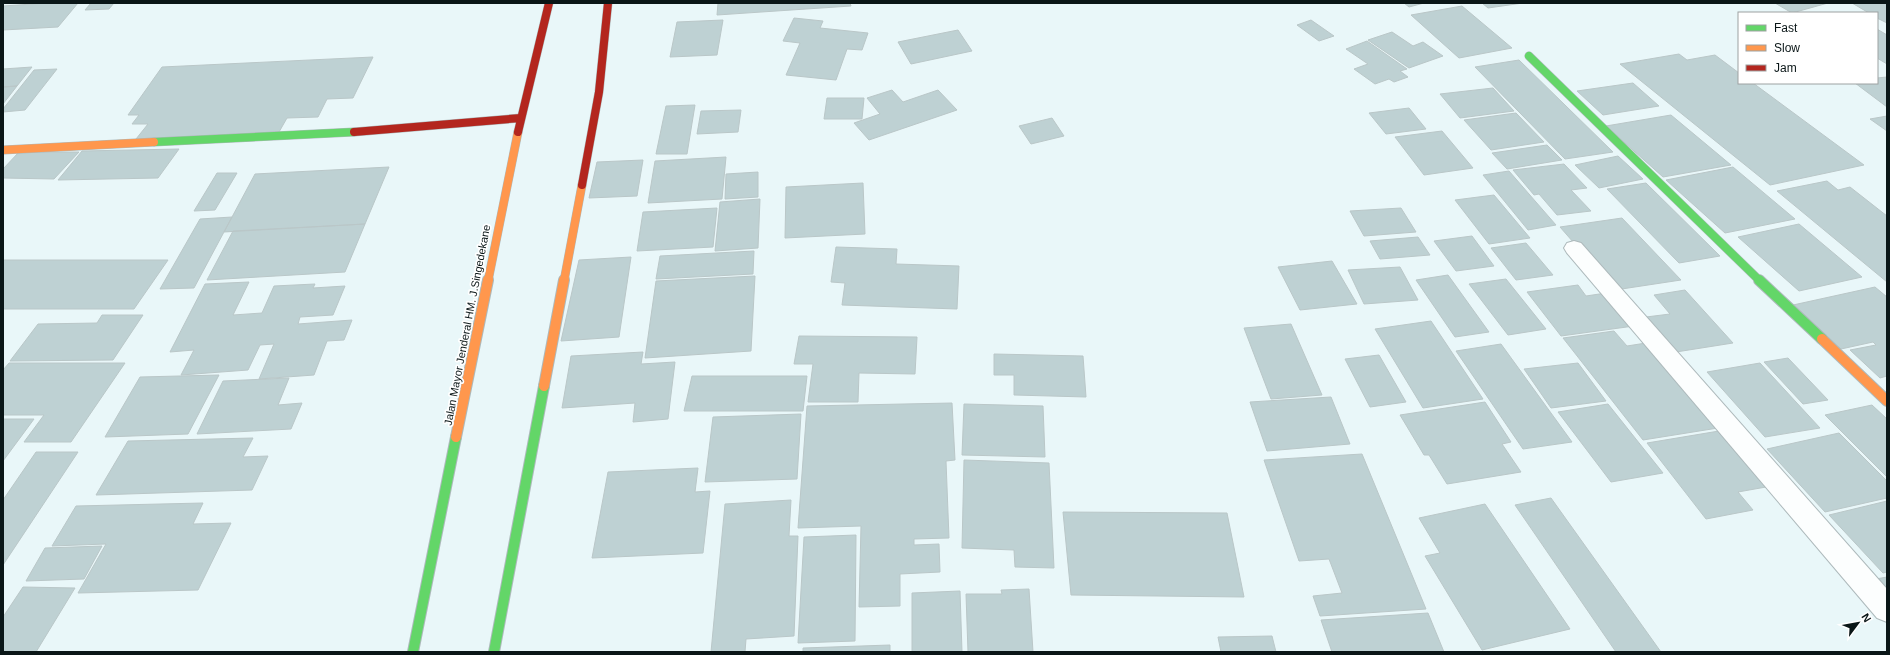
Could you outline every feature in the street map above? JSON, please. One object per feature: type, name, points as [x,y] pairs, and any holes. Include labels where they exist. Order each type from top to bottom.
[{"type":"main road","name":"Jalan Mayor Jenderal HM. J.Singedekane","points":[[413,652],[521,118],[549,3]]},
{"type":"main road","points":[[494,652],[599,92],[608,3]]},
{"type":"main road","points":[[1529,56],[1706,230],[1887,401]]},
{"type":"main road","points":[[3,150],[378,131],[521,118]]},
{"type":"street","points":[[1574,248],[1887,609]]},
{"type":"building","points":[[47,3],[78,3],[58,27],[3,30],[3,6]]},
{"type":"building","points":[[91,3],[114,3],[109,9],[85,10]]},
{"type":"building","points":[[718,3],[850,3],[851,6],[717,15]]},
{"type":"building","points":[[1404,3],[1424,3],[1409,7]]},
{"type":"building","points":[[1482,3],[1523,3],[1488,8]]},
{"type":"building","points":[[1775,3],[1828,3],[1796,12],[1790,12]]},
{"type":"building","points":[[1852,3],[1887,3],[1887,23],[1878,18],[1878,12],[1867,12]]},
{"type":"building","points":[[1462,6],[1512,48],[1459,58],[1411,15]]},
{"type":"building","points":[[794,18],[823,21],[820,28],[868,33],[862,50],[847,49],[836,80],[786,75],[800,43],[783,41]]},
{"type":"building","points":[[723,20],[717,55],[670,57],[677,22]]},
{"type":"building","points":[[1311,20],[1334,36],[1319,41],[1297,25]]},
{"type":"building","points":[[958,30],[972,51],[911,64],[898,42]]},
{"type":"building","points":[[1878,30],[1887,35],[1887,64],[1878,59]]},
{"type":"building","points":[[1392,32],[1413,46],[1423,42],[1443,56],[1409,68],[1368,40]]},
{"type":"building","points":[[1367,41],[1407,69],[1400,71],[1408,77],[1394,82],[1389,79],[1375,84],[1354,69],[1368,64],[1346,49]]},
{"type":"building","points":[[1679,54],[1687,60],[1715,55],[1738,72],[1738,84],[1754,84],[1864,165],[1770,185],[1620,64]]},
{"type":"building","points":[[373,57],[353,98],[327,99],[318,117],[287,118],[279,132],[136,139],[148,124],[132,124],[139,115],[128,115],[162,67]]},
{"type":"building","points":[[1519,60],[1613,152],[1565,159],[1475,67]]},
{"type":"building","points":[[32,67],[17,86],[3,87],[3,69]]},
{"type":"building","points":[[57,69],[25,110],[3,112],[3,109],[34,70]]},
{"type":"building","points":[[1887,77],[1887,107],[1856,84],[1878,84],[1878,78]]},
{"type":"building","points":[[1633,83],[1659,106],[1603,115],[1577,91]]},
{"type":"building","points":[[17,86],[3,104],[3,87]]},
{"type":"building","points":[[1493,88],[1514,111],[1460,118],[1440,94]]},
{"type":"building","points":[[892,90],[903,102],[938,90],[957,110],[869,140],[854,123],[880,114],[867,98]]},
{"type":"building","points":[[827,98],[864,98],[862,119],[824,119]]},
{"type":"building","points":[[695,105],[687,154],[656,154],[666,106]]},
{"type":"building","points":[[1409,108],[1426,129],[1386,134],[1369,113]]},
{"type":"building","points":[[741,110],[738,132],[697,134],[701,111]]},
{"type":"building","points":[[1516,113],[1544,142],[1491,150],[1464,120]]},
{"type":"building","points":[[1671,115],[1731,165],[1663,177],[1606,126]]},
{"type":"building","points":[[1887,116],[1887,131],[1870,119]]},
{"type":"building","points":[[1052,118],[1064,136],[1031,144],[1019,126]]},
{"type":"building","points":[[1442,131],[1473,168],[1424,175],[1395,137]]},
{"type":"building","points":[[1547,145],[1562,160],[1507,169],[1492,153]]},
{"type":"building","points":[[179,149],[158,178],[58,180],[82,151]]},
{"type":"building","points":[[19,152],[79,152],[54,179],[3,178],[3,169]]},
{"type":"building","points":[[1618,156],[1643,179],[1599,188],[1575,165]]},
{"type":"building","points":[[726,157],[722,199],[648,203],[655,161]]},
{"type":"building","points":[[643,160],[637,196],[589,198],[597,162]]},
{"type":"building","points":[[1564,164],[1587,188],[1571,190],[1591,211],[1557,215],[1539,194],[1534,195],[1513,170]]},
{"type":"building","points":[[389,167],[365,224],[224,232],[255,174]]},
{"type":"building","points":[[1733,167],[1795,219],[1725,233],[1666,180]]},
{"type":"building","points":[[1509,171],[1556,225],[1528,230],[1483,175]]},
{"type":"building","points":[[758,172],[758,197],[725,199],[726,174]]},
{"type":"building","points":[[217,173],[237,173],[215,210],[194,211]]},
{"type":"building","points":[[1827,181],[1838,190],[1850,187],[1887,216],[1887,282],[1777,191]]},
{"type":"building","points":[[863,183],[865,234],[785,238],[786,187]]},
{"type":"building","points":[[1646,183],[1720,256],[1679,263],[1607,189]]},
{"type":"building","points":[[1494,195],[1530,238],[1489,244],[1455,200]]},
{"type":"building","points":[[760,199],[758,248],[715,251],[720,202]]},
{"type":"building","points":[[717,208],[713,247],[637,251],[643,212]]},
{"type":"building","points":[[1401,208],[1416,232],[1364,236],[1350,211]]},
{"type":"building","points":[[232,217],[194,288],[160,289],[200,219]]},
{"type":"building","points":[[1622,218],[1681,280],[1615,290],[1560,227]]},
{"type":"building","points":[[365,224],[345,272],[207,280],[233,231]]},
{"type":"building","points":[[1799,224],[1862,277],[1799,291],[1738,237]]},
{"type":"building","points":[[1472,236],[1494,266],[1456,271],[1434,241]]},
{"type":"building","points":[[1418,237],[1430,255],[1380,259],[1370,241]]},
{"type":"building","points":[[1526,243],[1553,275],[1516,280],[1491,248]]},
{"type":"building","points":[[836,247],[897,249],[896,264],[959,266],[957,309],[842,305],[845,283],[831,282]]},
{"type":"building","points":[[754,251],[753,274],[656,279],[660,256]]},
{"type":"building","points":[[631,257],[619,337],[561,341],[579,260]]},
{"type":"building","points":[[3,260],[168,260],[134,309],[3,309]]},
{"type":"building","points":[[1332,261],[1357,304],[1300,310],[1278,267]]},
{"type":"building","points":[[1400,267],[1418,300],[1364,304],[1348,270]]},
{"type":"building","points":[[1448,275],[1489,332],[1455,337],[1416,280]]},
{"type":"building","points":[[755,276],[751,351],[645,358],[656,281]]},
{"type":"building","points":[[1506,279],[1546,329],[1508,335],[1469,284]]},
{"type":"building","points":[[249,282],[233,315],[262,313],[274,286],[315,284],[313,288],[345,286],[333,315],[300,317],[298,324],[352,320],[344,340],[327,341],[314,375],[259,379],[274,344],[260,345],[248,370],[181,375],[194,350],[170,352],[205,284]]},
{"type":"building","points":[[1578,285],[1586,296],[1606,293],[1634,326],[1561,336],[1527,292]]},
{"type":"building","points":[[1875,287],[1887,297],[1887,376],[1880,378],[1850,350],[1876,345],[1873,342],[1841,349],[1793,305]]},
{"type":"building","points":[[1685,290],[1733,343],[1676,352],[1646,317],[1670,314],[1654,295]]},
{"type":"building","points":[[102,315],[143,315],[113,360],[10,361],[38,324],[97,323]]},
{"type":"building","points":[[1431,321],[1483,399],[1423,408],[1375,329]]},
{"type":"building","points":[[1291,324],[1322,395],[1271,399],[1244,328]]},
{"type":"building","points":[[1614,331],[1627,346],[1646,343],[1718,428],[1643,440],[1563,338]]},
{"type":"building","points":[[799,336],[917,337],[915,374],[859,373],[858,402],[808,402],[813,364],[794,364]]},
{"type":"building","points":[[1501,344],[1572,442],[1523,449],[1456,351]]},
{"type":"building","points":[[643,352],[641,364],[675,362],[668,419],[633,422],[635,403],[562,408],[571,356]]},
{"type":"building","points":[[994,354],[1083,356],[1086,397],[1014,395],[1014,375],[994,375]]},
{"type":"building","points":[[1379,355],[1406,402],[1370,407],[1345,359]]},
{"type":"building","points":[[1788,358],[1828,400],[1803,404],[1764,362]]},
{"type":"building","points":[[9,363],[125,363],[71,442],[24,442],[44,415],[3,415],[3,370]]},
{"type":"building","points":[[1578,363],[1606,401],[1551,408],[1524,369]]},
{"type":"building","points":[[1760,363],[1820,428],[1765,437],[1707,372]]},
{"type":"building","points":[[219,375],[188,434],[105,437],[140,377]]},
{"type":"building","points":[[692,376],[807,376],[803,411],[684,411]]},
{"type":"building","points":[[289,378],[278,405],[302,403],[291,429],[197,434],[223,381]]},
{"type":"building","points":[[1331,397],[1350,444],[1267,451],[1250,402]]},
{"type":"building","points":[[1485,402],[1511,442],[1502,444],[1521,472],[1447,484],[1429,455],[1424,455],[1400,415]]},
{"type":"building","points":[[952,403],[955,460],[946,461],[949,538],[914,539],[914,545],[939,544],[940,572],[900,574],[900,606],[859,607],[861,526],[798,528],[807,406]]},
{"type":"building","points":[[964,404],[1043,406],[1045,457],[962,455]]},
{"type":"building","points":[[1608,404],[1663,473],[1611,482],[1558,412]]},
{"type":"building","points":[[1872,405],[1887,419],[1887,477],[1825,415]]},
{"type":"building","points":[[801,414],[797,479],[705,482],[713,417]]},
{"type":"building","points":[[3,419],[34,419],[3,461]]},
{"type":"building","points":[[1719,431],[1766,487],[1738,492],[1753,510],[1706,519],[1647,443]]},
{"type":"building","points":[[1839,433],[1887,481],[1887,498],[1825,512],[1767,449]]},
{"type":"building","points":[[253,438],[243,457],[268,456],[252,490],[96,495],[128,441]]},
{"type":"building","points":[[36,452],[78,452],[3,565],[3,500]]},
{"type":"building","points":[[1362,454],[1426,609],[1320,616],[1313,596],[1342,593],[1329,559],[1299,561],[1264,460]]},
{"type":"building","points":[[964,460],[1049,463],[1054,568],[1015,567],[1014,550],[962,548]]},
{"type":"building","points":[[698,468],[695,492],[710,491],[703,553],[592,558],[608,472]]},
{"type":"building","points":[[1551,498],[1661,652],[1616,652],[1515,505]]},
{"type":"building","points":[[791,500],[789,536],[798,536],[794,636],[746,639],[745,652],[711,652],[725,504]]},
{"type":"building","points":[[1887,501],[1887,572],[1883,573],[1829,515]]},
{"type":"building","points":[[203,503],[193,524],[231,523],[198,590],[78,593],[106,544],[52,546],[76,506]]},
{"type":"building","points":[[1485,504],[1570,629],[1482,650],[1425,556],[1440,553],[1419,518]]},
{"type":"building","points":[[1063,512],[1227,513],[1244,597],[1071,595]]},
{"type":"building","points":[[856,535],[855,641],[798,643],[804,537]]},
{"type":"building","points":[[102,546],[84,579],[26,581],[45,548]]},
{"type":"building","points":[[1887,577],[1887,592],[1876,579]]},
{"type":"building","points":[[23,587],[75,588],[36,652],[3,652],[3,617]]},
{"type":"building","points":[[1029,589],[1033,652],[968,652],[966,594],[1002,594],[1001,590]]},
{"type":"building","points":[[960,591],[962,652],[912,652],[912,593]]},
{"type":"building","points":[[1428,613],[1444,652],[1332,652],[1321,620]]},
{"type":"building","points":[[1272,636],[1276,652],[1221,652],[1218,637]]},
{"type":"building","points":[[890,645],[890,652],[803,652],[803,648]]},
{"type":"traffic: fast","points":[[1529,56],[1706,230],[1822,339]]},
{"type":"traffic: fast","points":[[154,142],[354,132]]},
{"type":"traffic: fast","points":[[494,652],[544,386]]},
{"type":"traffic: fast","points":[[413,652],[456,437]]},
{"type":"traffic: slow","points":[[456,437],[518,132]]},
{"type":"traffic: slow","points":[[3,150],[154,142]]},
{"type":"traffic: slow","points":[[544,386],[582,185]]},
{"type":"traffic: slow","points":[[1822,339],[1887,401]]},
{"type":"traffic: jam","points":[[518,132],[549,3]]},
{"type":"traffic: jam","points":[[582,185],[599,92],[608,3]]},
{"type":"traffic: jam","points":[[354,132],[521,118]]}]
